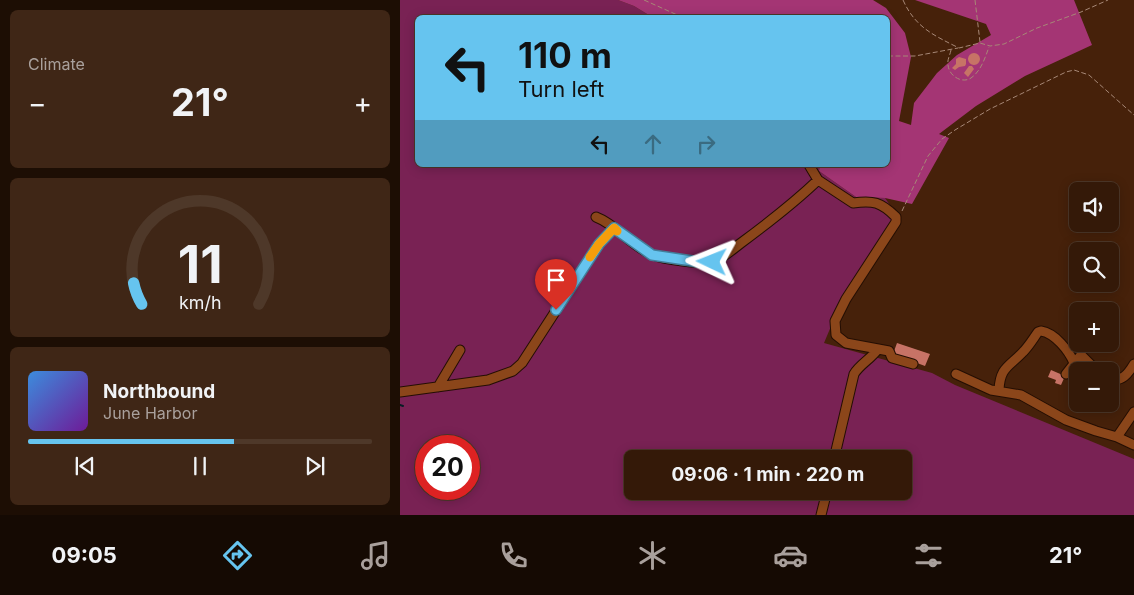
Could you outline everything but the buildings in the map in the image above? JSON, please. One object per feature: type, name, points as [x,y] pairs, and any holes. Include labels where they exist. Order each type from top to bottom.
[{"type":"street","points":[[810,167],[818,180],[853,203],[866,201],[878,203],[887,208],[896,217],[896,222],[846,299],[835,320],[836,335],[846,344],[889,351],[892,358],[912,364]]},
{"type":"street","points":[[596,217],[604,220],[652,255],[699,262],[712,262],[772,220],[818,180]]},
{"type":"street","points":[[400,392],[488,380],[513,370],[522,363],[599,244],[614,228]]},
{"type":"street","points":[[999,390],[999,378],[1003,372],[1023,352],[1038,332],[1041,331],[1052,336],[1067,350],[1073,362]]},
{"type":"street","points":[[438,387],[460,350]]},
{"type":"street","points":[[836,450],[854,374],[859,366],[878,350]]},
{"type":"street","points":[[1075,362],[1081,355],[1088,362]]},
{"type":"street","points":[[1119,380],[1124,377],[1134,364]]},
{"type":"street","points":[[1066,374],[1069,370]]},
{"type":"street","points":[[956,374],[984,388],[1021,395],[1066,420],[1096,432],[1117,437],[1134,445]]},
{"type":"street","points":[[1117,437],[1134,412]]},
{"type":"street","points":[[821,515],[825,500]]},
{"type":"path","points":[[644,0],[677,15]]},
{"type":"path","points":[[902,0],[909,14],[928,33],[958,48]]},
{"type":"path","points":[[975,0],[980,43]]},
{"type":"path","points":[[890,56],[915,56],[980,43],[990,46],[1004,44],[1037,28],[1082,12],[1108,0]]},
{"type":"path","points":[[952,50],[948,67],[950,73],[961,80],[966,80],[972,77],[979,69],[990,46]]},
{"type":"path","points":[[896,217],[904,210],[928,156],[942,139],[990,109],[1066,72],[1074,70],[1089,74],[1134,115]]},
{"type":"shaded area","points":[[400,0],[618,0],[634,6],[649,15],[415,15],[415,167],[820,167],[819,171],[856,197],[885,198],[901,221],[837,312],[824,343],[932,373],[955,385],[1134,459],[1134,515],[400,515]]},
{"type":"shaded area","points":[[618,0],[873,0],[886,8],[905,33],[911,57],[899,121],[911,125],[914,103],[937,73],[957,55],[991,35],[986,24],[915,0],[1074,0],[1092,45],[1025,76],[976,106],[939,134],[949,138],[912,204],[885,198],[856,197],[819,171],[820,167],[890,167],[890,15],[649,15],[634,6]]},
{"type":"slow traffic","points":[[590,257],[607,234],[614,228],[617,231]]},
{"type":"route","points":[[556,310],[599,244],[614,228],[631,242],[660,258],[712,262]]}]
